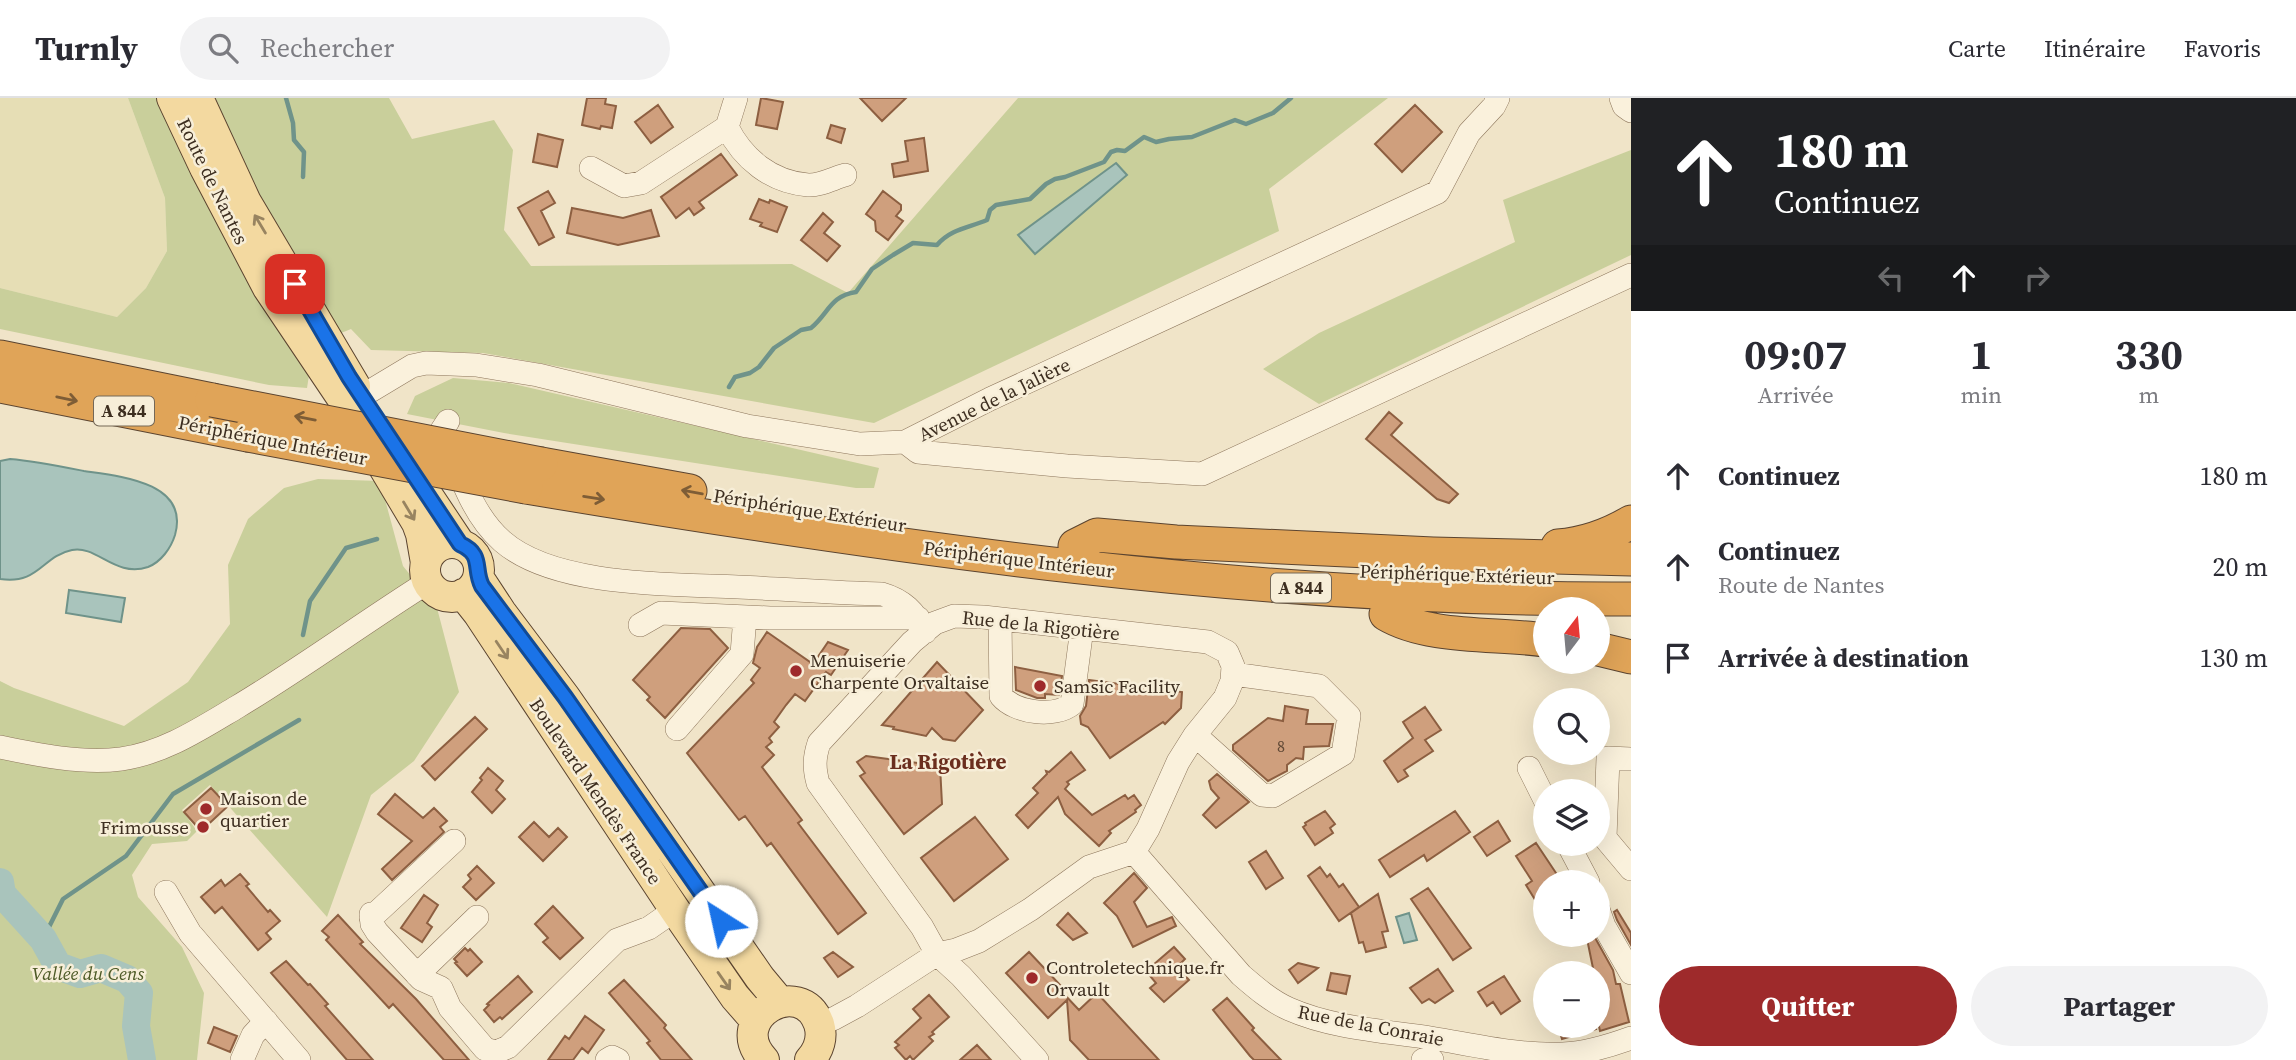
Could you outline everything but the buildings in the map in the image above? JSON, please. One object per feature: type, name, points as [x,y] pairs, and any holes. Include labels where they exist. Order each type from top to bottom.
[{"type":"highway","name":"Périphérique Extérieur","points":[[0,356],[212,400],[533,476],[1075,546],[1221,561],[1467,576],[1631,579]]},
{"type":"highway","name":"Périphérique Intérieur","points":[[0,386],[248,435],[533,476],[797,530],[972,555],[1288,587],[1444,596],[1631,599]]},
{"type":"highway","points":[[1500,556],[1531,549],[1571,545],[1609,533],[1631,522]]},
{"type":"highway","points":[[1075,546],[1097,536],[1500,556],[1631,559]]},
{"type":"highway","points":[[972,555],[1006,572],[1231,603],[1386,614],[1533,618]]},
{"type":"highway","points":[[1386,614],[1403,624],[1533,639]]},
{"type":"highway","points":[[1610,619],[1631,620]]},
{"type":"highway","points":[[1610,652],[1631,657]]},
{"type":"main road","name":"Route de Nantes","points":[[172,98],[205,168],[268,288],[460,544]]},
{"type":"main road","name":"Route de Nantes","points":[[198,98],[246,202],[354,400],[416,523],[421,534],[427,573]]},
{"type":"main road","points":[[447,543],[460,544],[475,556],[479,568],[470,586],[453,597],[443,595],[434,590],[427,573],[436,548],[447,543]]},
{"type":"main road","name":"Boulevard Mendès France","points":[[470,586],[478,613],[675,910],[735,997],[756,1021]]},
{"type":"main road","name":"Boulevard Mendès France","points":[[470,586],[501,612],[565,697],[760,978],[780,1002]]},
{"type":"main road","points":[[764,1060],[754,1044],[756,1021],[764,1010],[780,1002],[796,1002],[805,1007],[818,1023],[820,1041],[810,1060]]},
{"type":"street","points":[[591,168],[624,186],[641,183],[727,127],[736,98]]},
{"type":"street","name":"Avenue de la Jalière","points":[[354,400],[412,366],[426,363],[476,365],[538,375],[747,426],[860,444],[905,442],[989,399],[1438,192],[1469,132],[1494,106],[1498,98]]},
{"type":"street","points":[[1620,98],[1624,106],[1631,111]]},
{"type":"street","points":[[727,127],[736,144],[751,160],[774,177],[810,185],[845,175]]},
{"type":"street","points":[[905,442],[918,452],[1067,466],[1202,474],[1631,275]]},
{"type":"street","points":[[448,421],[442,430],[475,508],[495,535],[523,556],[568,572],[616,581],[882,594],[902,602],[921,625]]},
{"type":"street","points":[[0,747],[53,757],[120,759],[152,752],[184,739],[288,677],[427,573]]},
{"type":"street","points":[[640,625],[660,613],[921,625]]},
{"type":"street","name":"Rue de la Rigotière","points":[[937,954],[922,928],[818,783],[814,769],[814,756],[819,743],[912,642],[921,625],[954,616],[1208,642],[1230,663],[1319,686],[1349,716],[1343,754],[1273,796],[1262,795],[1195,735]]},
{"type":"street","points":[[677,729],[742,654],[745,617]]},
{"type":"street","points":[[1000,619],[1001,696],[1018,709],[1045,712],[1065,710],[1072,704],[1083,628]]},
{"type":"street","points":[[818,1023],[833,1019],[857,1006],[937,954],[979,941],[1031,909],[1089,867],[1134,852],[1148,829],[1178,762],[1195,735],[1226,698],[1230,663]]},
{"type":"street","points":[[1631,759],[1608,758],[1605,838],[1631,869]]},
{"type":"street","points":[[1529,768],[1534,779]]},
{"type":"street","points":[[454,841],[371,916],[377,933],[421,979],[441,988],[450,1008],[485,1049],[496,1052],[508,1046],[617,940],[649,928],[675,910]]},
{"type":"street","name":"Rue de la Conraie","points":[[1134,852],[1241,975],[1258,990],[1288,1009],[1321,1020],[1526,1053],[1583,1052],[1631,1038]]},
{"type":"street","points":[[166,892],[190,933],[299,1060]]},
{"type":"street","points":[[417,975],[477,917]]},
{"type":"street","points":[[1610,936],[1631,973]]},
{"type":"street","points":[[937,954],[961,976],[1037,1060]]},
{"type":"street","points":[[242,1060],[253,1035],[266,1021]]},
{"type":"street","points":[[607,1060],[612,1057],[618,1060]]},
{"type":"street","points":[[1423,1060],[1432,1060]]},
{"type":"shaded area","points":[[0,98],[128,98],[165,198],[167,251],[146,288],[117,317],[0,288]]},
{"type":"green space","points":[[128,98],[389,98],[412,139],[494,120],[513,150],[504,230],[531,266],[792,264],[848,293],[1018,98],[1388,98],[1269,189],[1279,231],[874,423],[483,353],[371,350],[351,329],[314,344],[307,388],[269,385],[0,329],[0,288],[117,317],[146,288],[167,251],[165,198]]},
{"type":"green space","points":[[1631,150],[1631,255],[1319,404],[1263,369],[1319,333],[1515,242],[1503,200]]},
{"type":"green space","points":[[453,378],[509,383],[879,468],[874,488],[856,488],[504,433],[407,414],[415,396]]},
{"type":"green space","name":"Vallée du Cens","points":[[318,479],[380,481],[403,566],[437,608],[459,692],[414,761],[371,795],[327,917],[210,785],[182,810],[197,831],[187,841],[152,844],[132,875],[138,897],[182,947],[204,993],[197,1060],[0,1060],[0,681],[124,726],[188,682],[230,624],[228,565],[248,519],[284,488]]},
{"type":"water","points":[[1116,163],[1127,175],[1035,254],[1018,235]]},
{"type":"water","points":[[10,459],[132,479],[148,485],[172,503],[177,517],[171,545],[161,558],[148,567],[126,568],[90,552],[72,550],[62,553],[23,578],[0,579],[0,461]]},
{"type":"water","points":[[69,590],[125,598],[121,622],[66,613]]},
{"type":"water","points":[[1409,913],[1417,940],[1404,943],[1396,917]]},
{"type":"waterway","points":[[286,98],[293,123],[294,140],[304,152],[303,177]]},
{"type":"waterway","points":[[729,387],[735,377],[759,367],[774,348],[801,330],[811,328],[835,301],[856,292],[872,269],[913,243],[937,245],[954,232],[987,220],[990,210],[996,205],[1030,199],[1055,179],[1104,162],[1111,152],[1125,151],[1144,137],[1156,142],[1192,137],[1235,120],[1246,124],[1273,113],[1291,98]]},
{"type":"waterway","points":[[303,635],[310,601],[346,548],[377,539]]},
{"type":"waterway","points":[[43,939],[63,899],[126,856],[173,794],[299,720]]},
{"type":"waterway","points":[[0,882],[2,894],[43,939],[58,966],[80,974],[101,968],[127,979],[139,993],[136,1026],[142,1060]]},
{"type":"place","name":"Menuiserie Charpente Orvaltaise","points":[[796,671]]},
{"type":"place","name":"Samsic Facility","points":[[1040,686]]},
{"type":"place","name":"Maison de quartier","points":[[206,809]]},
{"type":"place","name":"Frimousse","points":[[203,827]]},
{"type":"place","name":"Controletechnique.fr Orvault","points":[[1032,978]]},
{"type":"district","name":"La Rigotière","points":[[948,762]]},
{"type":"route","points":[[295,284],[349,377],[460,544],[475,556],[482,586],[565,697],[721,921]]}]
